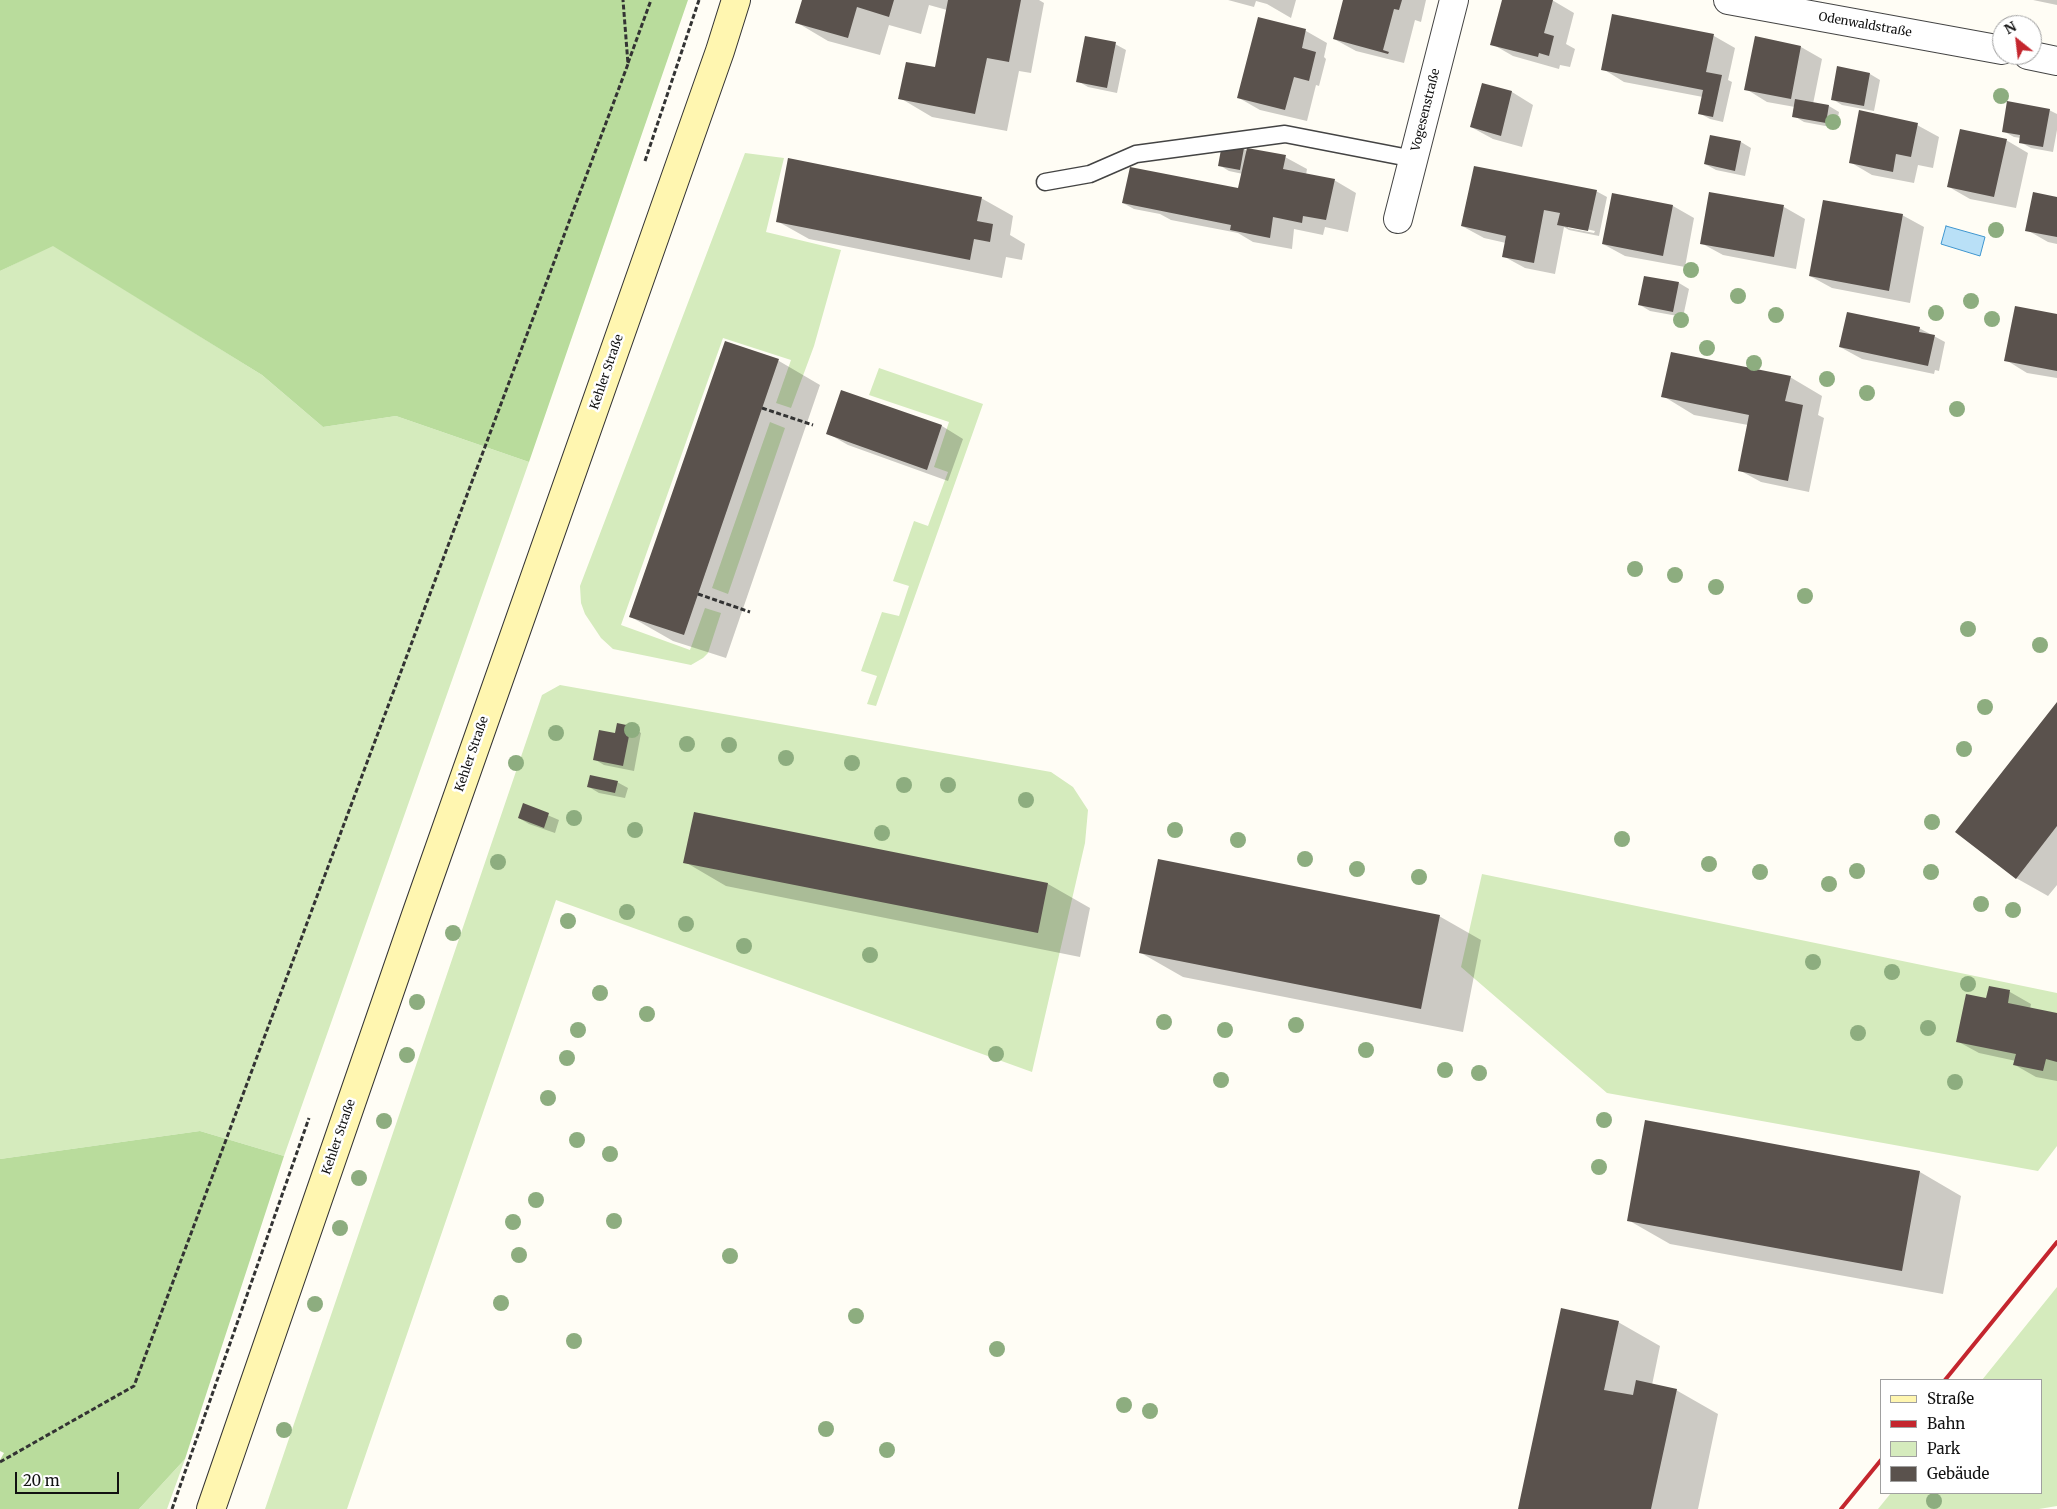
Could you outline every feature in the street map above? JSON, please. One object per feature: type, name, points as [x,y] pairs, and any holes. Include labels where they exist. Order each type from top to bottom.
[{"type":"main road","name":"Kehler Straße","points":[[211,1509],[416,915],[736,0]]},
{"type":"street","name":"Vogesenstraße","points":[[1398,220],[1454,0]]},
{"type":"street","name":"Odenwaldstraße","points":[[1728,0],[1992,48]]},
{"type":"street","points":[[2042,58],[2057,61]]},
{"type":"lane","points":[[1045,182],[1090,174],[1136,154],[1286,134],[1414,159]]},
{"type":"path","points":[[623,0],[628,64]]},
{"type":"path","points":[[0,1461],[134,1386],[652,0]]},
{"type":"path","points":[[762,408],[814,425]]},
{"type":"path","points":[[698,594],[750,612]]},
{"type":"green space","points":[[0,0],[688,0],[529,462],[396,416],[323,427],[262,375],[53,246],[0,271]]},
{"type":"green space","points":[[745,153],[784,158],[766,232],[841,250],[814,346],[791,408],[776,403],[791,360],[723,338],[621,625],[690,650],[705,608],[721,613],[708,653],[691,665],[613,649],[601,638],[585,614],[581,603],[580,586]]},
{"type":"green space","points":[[53,245],[262,375],[323,427],[396,416],[529,462],[284,1156],[200,1131],[0,1159],[0,271]]},
{"type":"green space","points":[[879,368],[983,404],[876,706],[867,704],[877,676],[861,671],[882,612],[899,616],[909,586],[893,581],[914,521],[928,526],[948,472],[934,467],[949,422],[869,395]]},
{"type":"green space","points":[[770,422],[785,428],[728,594],[712,588]]},
{"type":"green space","points":[[560,685],[1051,772],[1073,787],[1088,810],[1085,843],[1032,1072],[556,900],[347,1509],[265,1509],[542,695]]},
{"type":"green space","points":[[1482,874],[2057,993],[2057,1146],[2038,1171],[1607,1093],[1461,967]]},
{"type":"green space","points":[[200,1131],[284,1156],[185,1459],[139,1509],[0,1509],[0,1460],[4,1453],[0,1451],[0,1159]]},
{"type":"green space","points":[[2057,1287],[2057,1506],[2039,1509],[1878,1509],[1890,1494],[2042,1494],[2042,1379],[1983,1379]]},
{"type":"green space","points":[[185,1459],[167,1509],[139,1509]]},
{"type":"water","points":[[1946,226],[1985,237],[1980,256],[1941,244]]},
{"type":"building","points":[[802,0],[894,0],[889,17],[857,7],[848,38],[795,23]]},
{"type":"building","points":[[948,0],[1021,0],[1009,62],[987,58],[975,114],[898,99],[906,62],[935,67]]},
{"type":"building","points":[[1343,0],[1402,0],[1399,10],[1394,9],[1383,50],[1389,52],[1388,54],[1333,39]]},
{"type":"building","points":[[1502,0],[1553,0],[1544,33],[1554,36],[1549,56],[1539,53],[1538,57],[1490,45]]},
{"type":"building","points":[[1612,14],[1714,34],[1706,72],[1722,75],[1713,117],[1698,114],[1703,90],[1601,70]]},
{"type":"building","points":[[1258,17],[1306,29],[1302,48],[1316,52],[1309,81],[1294,77],[1285,110],[1237,98]]},
{"type":"building","points":[[1085,36],[1116,42],[1107,88],[1076,82]]},
{"type":"building","points":[[1755,36],[1801,46],[1791,99],[1744,90]]},
{"type":"building","points":[[1837,66],[1870,73],[1864,106],[1831,100]]},
{"type":"building","points":[[1482,83],[1512,91],[1501,136],[1470,127]]},
{"type":"building","points":[[1795,99],[1829,105],[1826,123],[1792,117]]},
{"type":"building","points":[[2007,101],[2050,109],[2043,147],[2019,143],[2020,135],[2002,132]]},
{"type":"building","points":[[1859,110],[1918,123],[1911,157],[1896,154],[1893,172],[1849,163]]},
{"type":"building","points":[[1960,129],[2007,139],[1994,197],[1947,187]]},
{"type":"building","points":[[1710,135],[1741,141],[1735,171],[1704,164]]},
{"type":"building","points":[[1222,144],[1244,148],[1240,170],[1218,166]]},
{"type":"building","points":[[1247,148],[1286,155],[1283,169],[1335,179],[1326,220],[1303,216],[1302,223],[1273,217],[1270,238],[1230,230],[1231,225],[1122,203],[1130,167],[1238,188]]},
{"type":"building","points":[[788,158],[982,197],[977,221],[993,224],[990,242],[974,239],[970,260],[776,222]]},
{"type":"building","points":[[1474,166],[1597,190],[1588,231],[1557,225],[1560,213],[1544,210],[1534,263],[1502,257],[1506,236],[1461,226]]},
{"type":"building","points":[[1709,192],[1784,205],[1774,257],[1700,244]]},
{"type":"building","points":[[2033,192],[2057,197],[2057,237],[2025,231]]},
{"type":"building","points":[[1612,193],[1673,205],[1663,256],[1602,244]]},
{"type":"building","points":[[1823,200],[1903,214],[1889,291],[1809,276]]},
{"type":"building","points":[[1644,276],[1679,282],[1673,312],[1638,305]]},
{"type":"building","points":[[2015,306],[2057,314],[2057,371],[2004,361]]},
{"type":"building","points":[[1847,312],[1920,327],[1919,332],[1935,335],[1928,366],[1839,347]]},
{"type":"building","points":[[725,341],[779,359],[684,635],[629,617]]},
{"type":"building","points":[[1671,352],[1791,376],[1785,401],[1803,405],[1788,481],[1738,471],[1749,415],[1661,397]]},
{"type":"building","points":[[841,390],[942,425],[927,470],[826,434]]},
{"type":"building","points":[[2057,702],[2057,826],[2016,879],[1955,832]]},
{"type":"building","points":[[617,723],[631,726],[623,766],[593,760],[599,730],[615,733]]},
{"type":"building","points":[[590,775],[618,781],[615,793],[587,787]]},
{"type":"building","points":[[523,803],[549,813],[544,828],[518,818]]},
{"type":"building","points":[[694,812],[1048,883],[1038,933],[683,863]]},
{"type":"building","points":[[1158,859],[1440,915],[1421,1009],[1139,953]]},
{"type":"building","points":[[1989,986],[2010,990],[2008,1003],[2057,1013],[2057,1062],[2046,1059],[2043,1071],[2013,1065],[2016,1054],[1956,1042],[1966,994],[1986,998]]},
{"type":"building","points":[[1645,1120],[1920,1171],[1902,1271],[1627,1221]]},
{"type":"building","points":[[1561,1308],[1619,1321],[1604,1390],[1633,1395],[1636,1380],[1677,1389],[1651,1509],[1518,1509]]},
{"type":"railway","points":[[1946,1379],[2057,1242]]},
{"type":"railway","points":[[1841,1509],[1880,1461]]}]
